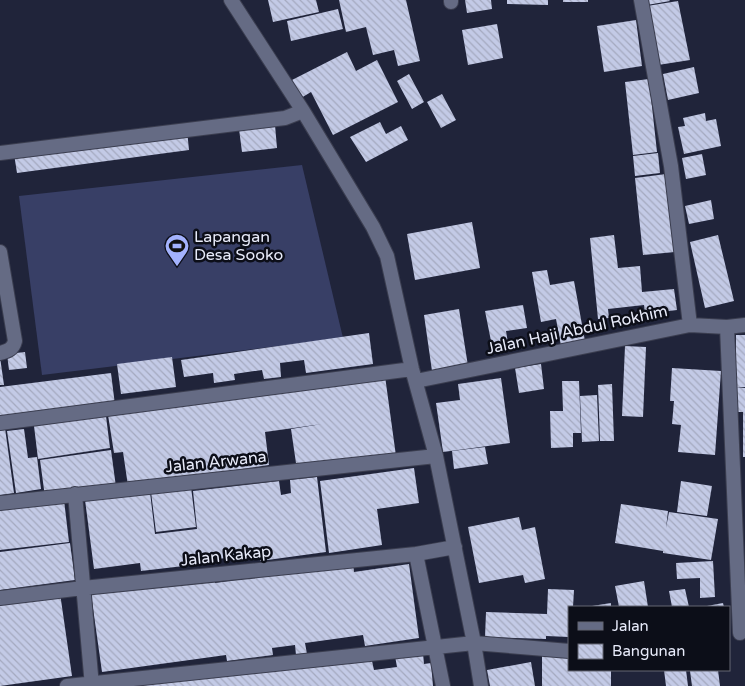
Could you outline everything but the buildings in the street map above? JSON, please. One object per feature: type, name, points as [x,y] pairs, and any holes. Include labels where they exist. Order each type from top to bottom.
[{"type":"street","points":[[230,0],[303,111],[373,226],[387,256],[414,375],[436,456],[481,686]]},
{"type":"street","points":[[641,0],[671,166],[690,324]]},
{"type":"street","points":[[0,153],[284,118],[303,111]]},
{"type":"street","points":[[0,252],[15,341],[13,347],[8,351],[0,353]]},
{"type":"street","name":"Jalan Haji Abdul Rokhim","points":[[0,423],[414,375],[690,324],[727,328],[745,325]]},
{"type":"street","points":[[727,328],[738,633]]},
{"type":"street","name":"Jalan Arwana","points":[[0,503],[436,456]]},
{"type":"street","points":[[75,494],[92,685]]},
{"type":"street","name":"Jalan Kakap","points":[[0,598],[416,554],[455,547]]},
{"type":"street","points":[[416,554],[443,686]]},
{"type":"street","points":[[67,686],[92,685],[474,643],[568,651]]},
{"type":"shaded area","name":"Lapangan Desa Sooko","points":[[302,165],[343,338],[42,375],[19,196]]},
{"type":"place","name":"Lapangan Desa Sooko","points":[[177,267]]}]
